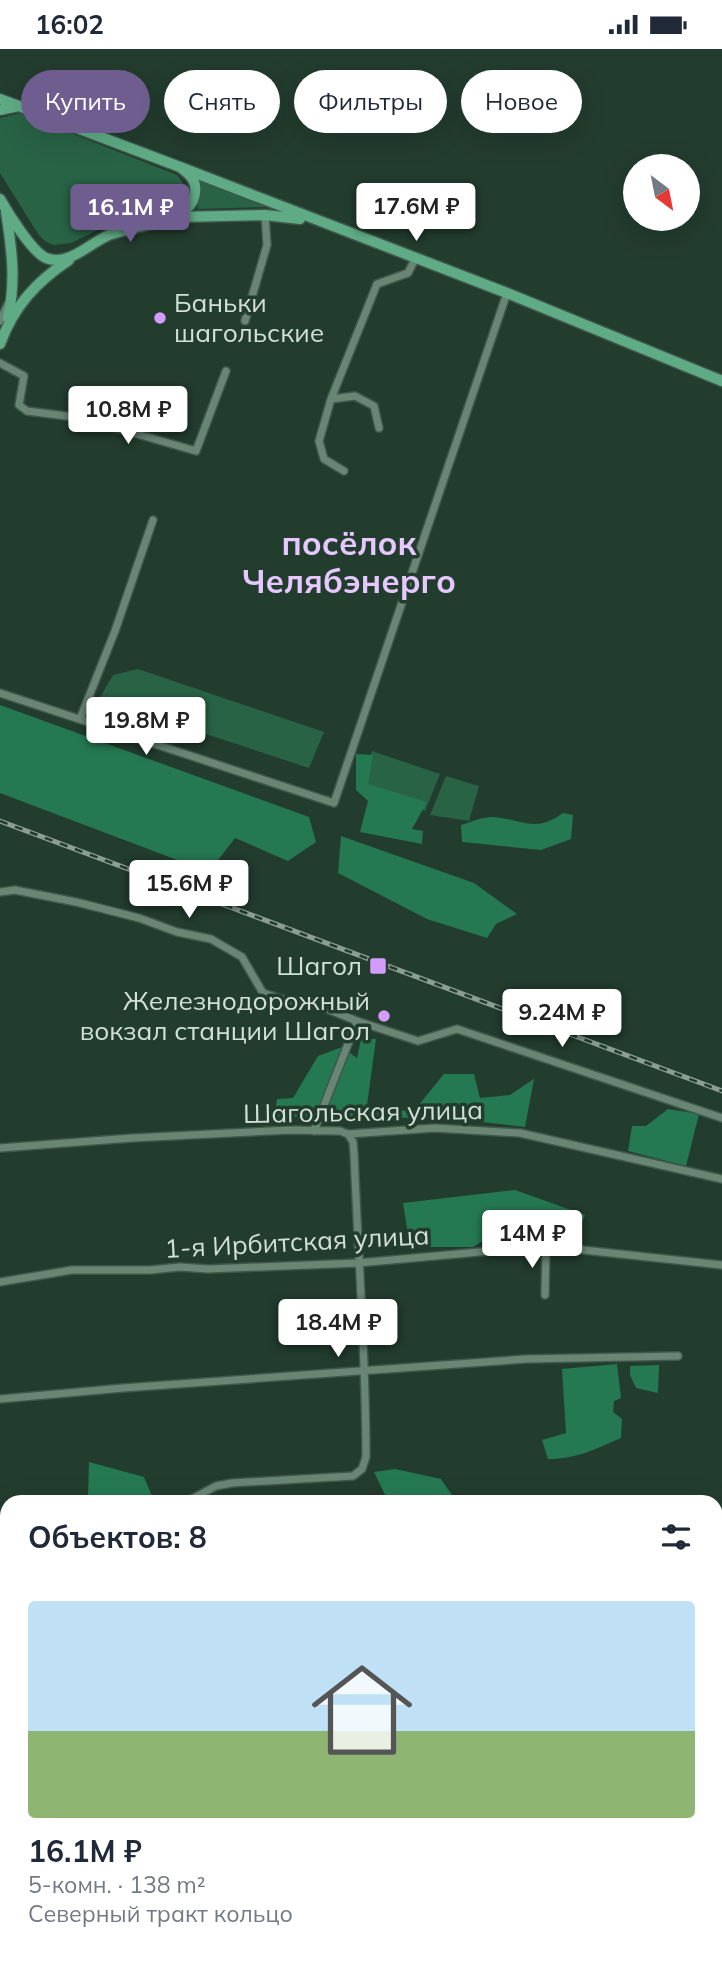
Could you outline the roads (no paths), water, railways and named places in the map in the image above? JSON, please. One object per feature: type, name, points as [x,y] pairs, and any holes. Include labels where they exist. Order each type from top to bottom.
[{"type":"main road","points":[[0,99],[507,293],[722,381]]},
{"type":"main road","points":[[0,110],[19,106]]},
{"type":"main road","points":[[175,217],[191,205],[196,191],[194,180],[180,167]]},
{"type":"main road","points":[[3,204],[40,254],[52,260],[76,255]]},
{"type":"main road","points":[[0,344],[3,323],[14,290],[13,262],[3,204]]},
{"type":"main road","points":[[3,323],[32,288],[76,255],[124,229],[175,217],[265,215],[315,220]]},
{"type":"street","points":[[244,321],[267,245],[265,215]]},
{"type":"street","points":[[344,471],[324,459],[319,441],[331,399],[377,284],[408,273],[415,259]]},
{"type":"street","points":[[0,694],[334,803],[507,293]]},
{"type":"street","points":[[0,363],[24,376],[19,405],[27,411],[82,418],[196,451],[226,371]]},
{"type":"street","points":[[331,399],[355,396],[374,405],[380,428]]},
{"type":"street","points":[[80,719],[115,631],[153,520]]},
{"type":"street","points":[[0,892],[15,890],[76,902],[139,918],[177,932],[211,939],[242,957],[263,993],[288,1000],[307,1000],[418,1041],[457,1029],[722,1118]]},
{"type":"street","points":[[314,1131],[358,1021]]},
{"type":"street","name":"Шагольская улица","points":[[0,1149],[132,1138],[314,1131],[340,1131],[348,1134],[435,1128],[520,1133],[722,1178]]},
{"type":"street","points":[[199,1495],[216,1486],[232,1483],[358,1474],[362,1469],[366,1457],[366,1371],[354,1153],[353,1142],[348,1134]]},
{"type":"street","points":[[545,1295],[546,1246]]},
{"type":"street","name":"1-я Ирбитская улица","points":[[0,1282],[72,1270],[150,1270],[180,1267],[208,1269],[358,1263],[546,1246],[722,1265]]},
{"type":"street","points":[[0,1399],[526,1359],[678,1356]]},
{"type":"railway","points":[[0,821],[722,1091]]},
{"type":"place","name":"Баньки шагольские","points":[[160,318]]},
{"type":"place","name":"Шагол","points":[[378,966]]},
{"type":"place","name":"Железнодорожный вокзал станции Шагол","points":[[384,1016]]},
{"type":"district","name":"посёлок Челябэнерго","points":[[349,562]]}]
